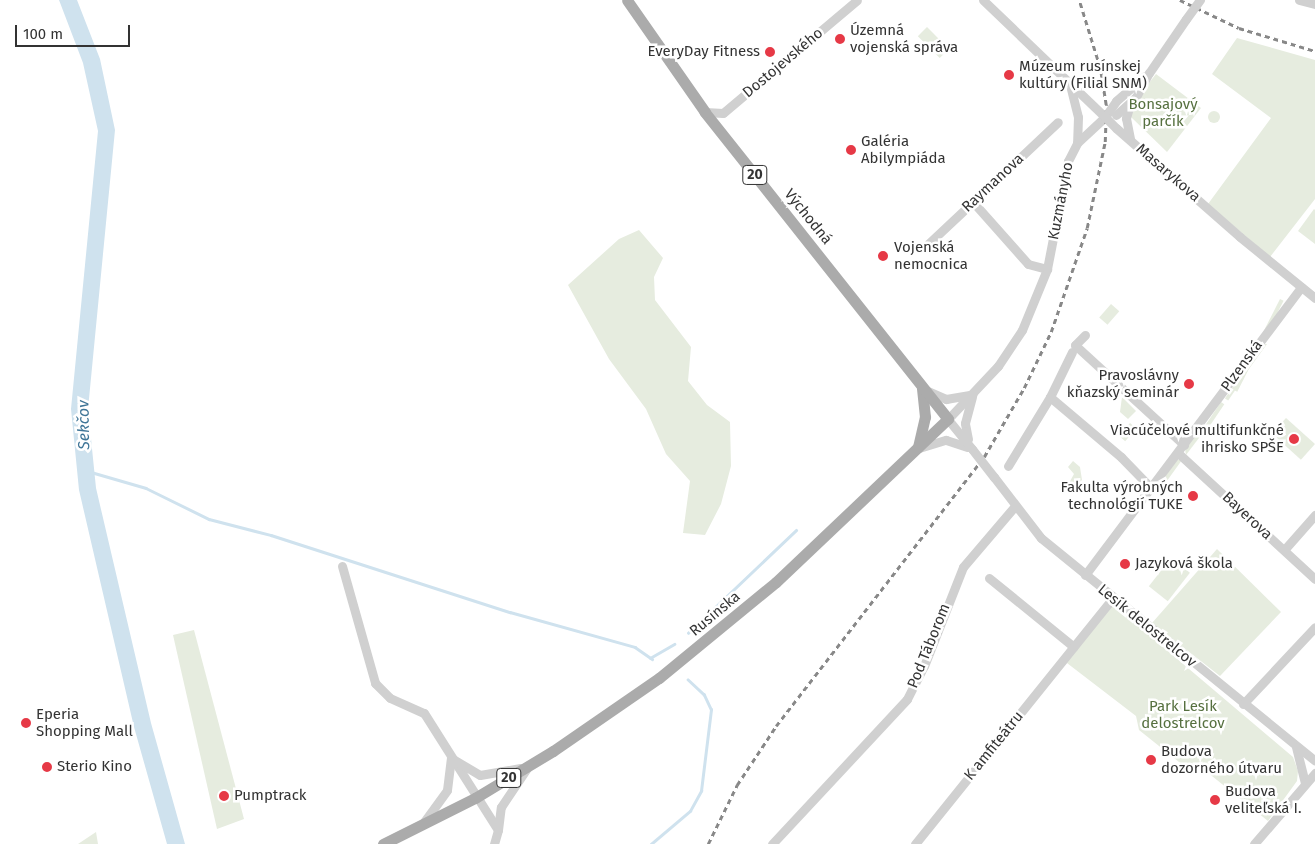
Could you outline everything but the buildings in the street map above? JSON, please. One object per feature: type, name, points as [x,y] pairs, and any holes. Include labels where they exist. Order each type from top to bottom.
[{"type":"main road","name":"Východná","points":[[627,0],[720,132],[948,419]]},
{"type":"main road","points":[[917,450],[925,420],[922,388]]},
{"type":"main road","name":"Rusínska","points":[[383,844],[475,798],[528,766],[693,653],[797,563],[948,419]]},
{"type":"street","name":"Dostojevského","points":[[723,113],[858,0]]},
{"type":"street","name":"Masarykova","points":[[983,0],[1070,86],[1116,128],[1315,298]]},
{"type":"street","points":[[1130,140],[1126,118],[1130,104],[1148,73],[1200,0]]},
{"type":"street","points":[[1299,0],[1315,4]]},
{"type":"street","name":"Kuzmányho","points":[[948,419],[973,394],[1014,342],[1047,269],[1064,175],[1076,143],[1104,117],[1116,101],[1148,73]]},
{"type":"street","points":[[1070,86],[1077,108],[1076,143]]},
{"type":"street","points":[[1104,117],[1116,115],[1130,104]]},
{"type":"street","points":[[705,112],[723,113],[720,132]]},
{"type":"street","name":"Raymanova","points":[[928,244],[1058,122]]},
{"type":"street","points":[[973,202],[1028,264],[1047,269]]},
{"type":"street","name":"Plzenská","points":[[1086,575],[1301,287]]},
{"type":"street","points":[[1008,466],[1050,397],[1074,349],[1085,335]]},
{"type":"street","points":[[1074,349],[1184,445]]},
{"type":"street","points":[[917,450],[938,440],[969,445],[964,429],[973,394],[946,399],[922,388]]},
{"type":"street","points":[[1050,397],[1121,457],[1151,488]]},
{"type":"street","name":"Východná","points":[[948,419],[994,477]]},
{"type":"street","name":"Bayerova","points":[[1178,453],[1315,579]]},
{"type":"street","name":"Lesík delostrelcov","points":[[994,477],[1014,507],[1041,538],[1112,599],[1315,761]]},
{"type":"street","name":"Pod Táborom","points":[[772,844],[907,699],[924,666],[963,567],[1014,507]]},
{"type":"street","points":[[1284,550],[1315,515]]},
{"type":"street","points":[[342,566],[375,682],[390,698],[424,713],[475,798],[498,830]]},
{"type":"street","points":[[989,578],[1074,647]]},
{"type":"street","name":"K amfiteátru","points":[[915,844],[1112,599]]},
{"type":"street","points":[[1243,704],[1315,627]]},
{"type":"street","points":[[1295,746],[1306,783]]},
{"type":"street","points":[[451,758],[480,775],[528,766]]},
{"type":"street","points":[[423,824],[447,790],[451,758]]},
{"type":"street","points":[[494,844],[502,808],[528,766]]},
{"type":"street","points":[[1254,844],[1315,773]]},
{"type":"green space","points":[[927,27],[949,49],[940,58],[918,36]]},
{"type":"green space","points":[[1237,38],[1315,60],[1315,199],[1270,257],[1208,204],[1271,118],[1212,74]]},
{"type":"green space","name":"Bonsajový parčík","points":[[1156,74],[1201,108],[1167,152],[1131,117],[1135,101]]},
{"type":"green space","points":[[1212,111],[1216,111],[1220,117],[1216,123],[1212,123],[1208,119],[1208,115]]},
{"type":"green space","points":[[1315,210],[1315,244],[1298,231]]},
{"type":"green space","points":[[639,230],[663,258],[654,277],[655,300],[691,347],[688,381],[707,405],[730,422],[731,466],[721,504],[705,535],[683,533],[690,481],[666,454],[646,409],[609,359],[568,285],[619,239]]},
{"type":"green space","points":[[1280,299],[1284,301],[1237,392],[1234,390]]},
{"type":"green space","points":[[1111,304],[1119,311],[1107,325],[1099,318]]},
{"type":"green space","points":[[1264,344],[1267,344],[1246,373],[1243,371]]},
{"type":"green space","points":[[1240,376],[1243,378],[1228,401],[1225,398]]},
{"type":"green space","points":[[1122,397],[1136,411],[1128,419],[1120,412]]},
{"type":"green space","points":[[1221,402],[1224,404],[1207,430],[1204,428]]},
{"type":"green space","name":"Viacúčelové multifunkčné ihrisko SPŠE","points":[[1286,418],[1315,444],[1301,460],[1272,434]]},
{"type":"green space","points":[[1130,423],[1136,428],[1125,441],[1119,436]]},
{"type":"green space","points":[[1199,431],[1202,434],[1186,455],[1185,449]]},
{"type":"green space","points":[[1177,460],[1182,460],[1164,485],[1161,482]]},
{"type":"green space","points":[[1073,461],[1080,467],[1082,480],[1074,488],[1069,483],[1074,474],[1068,467]]},
{"type":"green space","points":[[1217,549],[1281,612],[1220,676],[1152,623]]},
{"type":"green space","points":[[1171,558],[1190,573],[1168,601],[1149,586]]},
{"type":"green space","name":"Park Lesík delostrelcov","points":[[1110,602],[1293,757],[1298,771],[1297,781],[1268,821],[1202,768],[1184,766],[1139,730],[1136,716],[1063,660]]},
{"type":"green space","points":[[194,630],[244,819],[217,829],[173,635]]},
{"type":"green space","points":[[96,832],[98,844],[78,844]]},
{"type":"water","name":"Sekčov","points":[[59,0],[77,0],[100,59],[115,130],[88,409],[96,488],[151,723],[185,844],[167,844],[134,727],[79,490],[71,409],[98,131],[83,63]]},
{"type":"waterway","points":[[91,472],[146,488],[209,519],[271,535],[510,612],[635,647],[652,659]]},
{"type":"waterway","points":[[688,633],[796,530]]},
{"type":"waterway","points":[[650,658],[674,644]]},
{"type":"waterway","points":[[651,844],[690,811],[701,791],[711,710],[704,695],[688,680]]},
{"type":"railway","points":[[708,844],[737,785],[776,726],[984,457],[1024,388],[1051,332],[1087,228],[1105,142],[1106,105],[1100,68],[1079,0]]},
{"type":"railway","points":[[1180,0],[1239,28],[1315,51]]},
{"type":"place","name":"Územná vojenská správa","points":[[840,39]]},
{"type":"place","name":"EveryDay Fitness","points":[[770,52]]},
{"type":"place","name":"Múzeum rusínskej kultúry (Filial SNM)","points":[[1009,75]]},
{"type":"place","name":"Galéria Abilympiáda","points":[[851,150]]},
{"type":"place","name":"Vojenská nemocnica","points":[[883,256]]},
{"type":"place","name":"Pravoslávny kňazský seminár","points":[[1189,384]]},
{"type":"place","name":"Viacúčelové multifunkčné ihrisko SPŠE","points":[[1294,439]]},
{"type":"place","name":"Fakulta výrobných technológií TUKE","points":[[1193,496]]},
{"type":"place","name":"Jazyková škola","points":[[1125,564]]},
{"type":"place","name":"Eperia Shopping Mall","points":[[26,723]]},
{"type":"place","name":"Budova dozorného útvaru","points":[[1151,760]]},
{"type":"place","name":"Sterio Kino","points":[[47,767]]},
{"type":"place","name":"Pumptrack","points":[[224,796]]},
{"type":"place","name":"Budova veliteľská I.","points":[[1215,800]]}]
